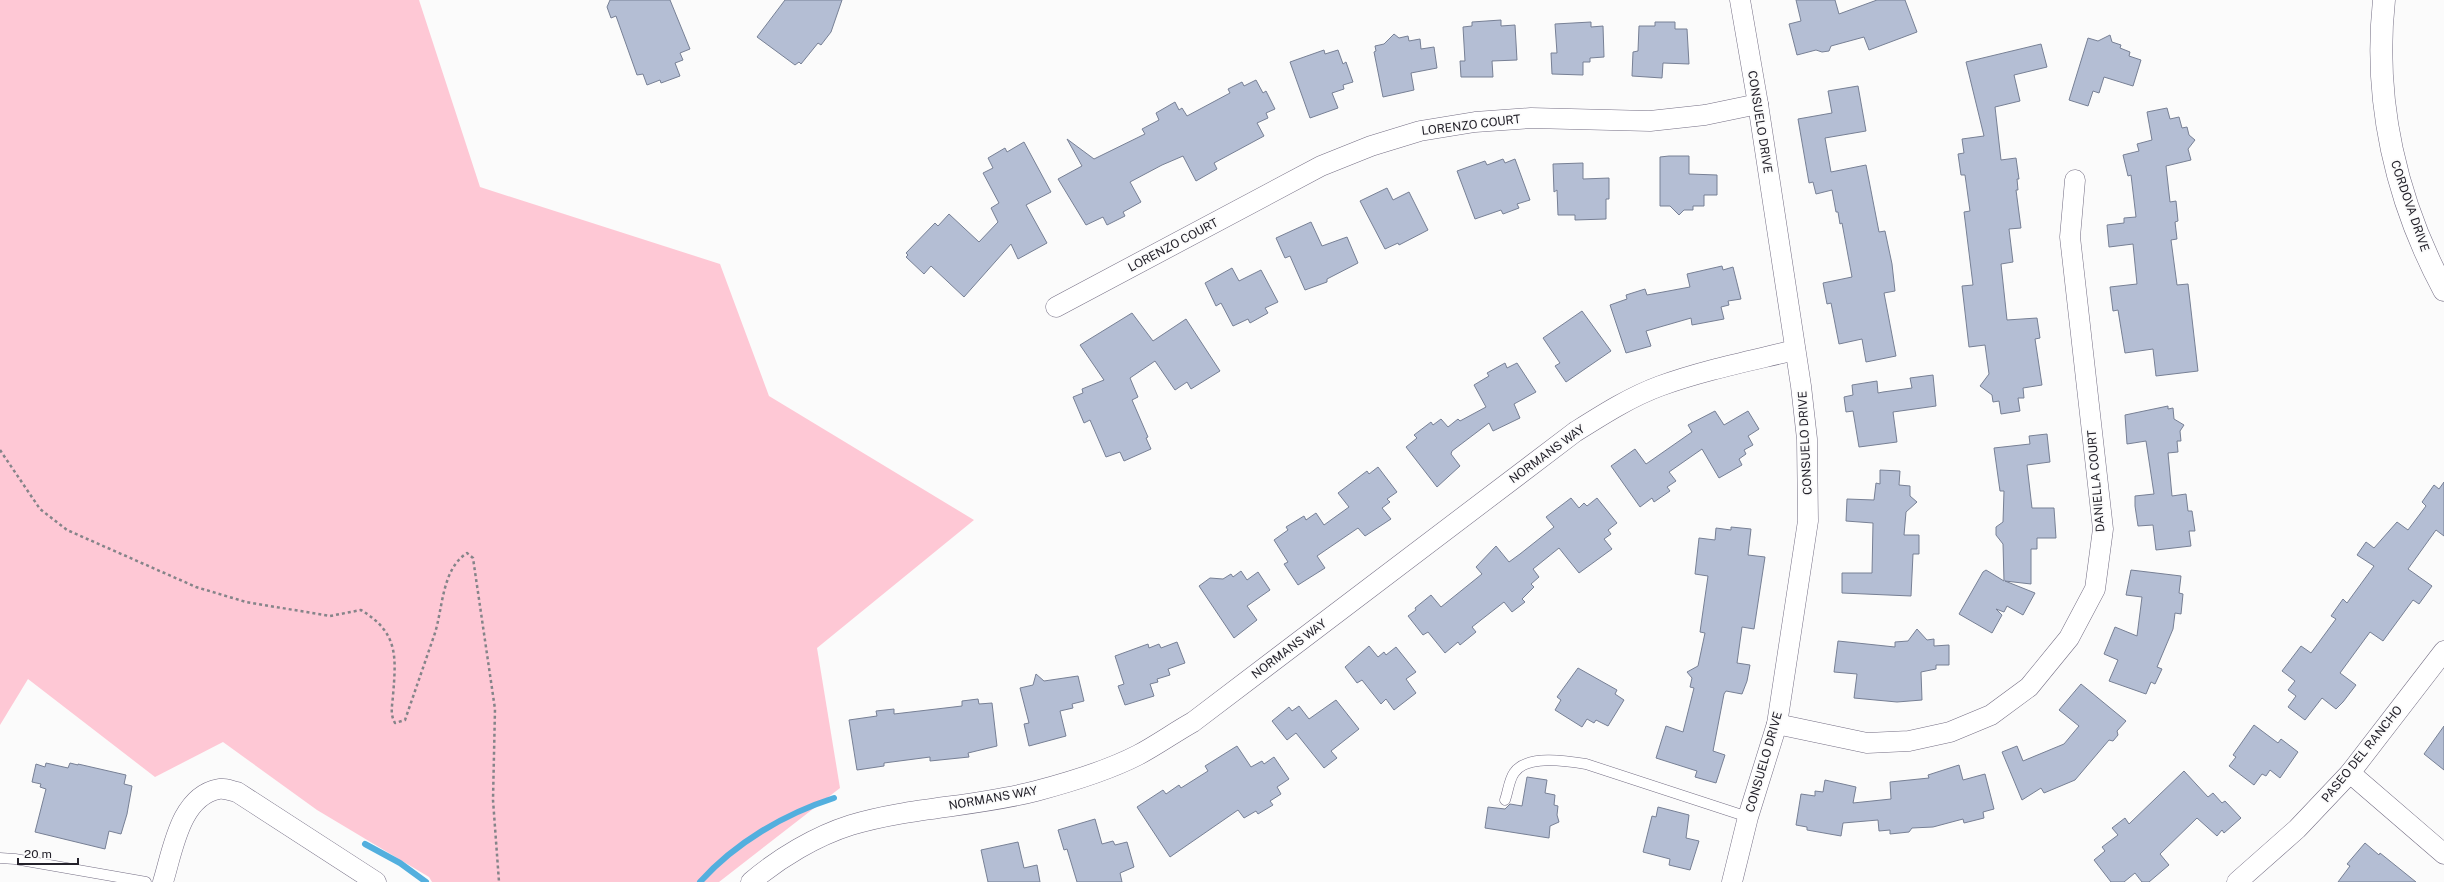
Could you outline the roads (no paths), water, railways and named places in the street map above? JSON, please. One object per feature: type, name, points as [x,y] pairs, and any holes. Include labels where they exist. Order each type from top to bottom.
[{"type":"street","name":"CONSUELO DRIVE","points":[[1732,882],[1748,817],[1777,724],[1808,521],[1807,439],[1758,104],[1740,0]]},
{"type":"street","name":"CORDOVA DRIVE","points":[[2384,0],[2380,53],[2385,118],[2392,156],[2413,221],[2444,290]]},
{"type":"street","name":"LORENZO COURT","points":[[1056,307],[1321,166],[1371,146],[1420,131],[1475,122],[1531,118],[1650,121],[1705,115],[1758,104]]},
{"type":"street","name":"DANIELLA COURT","points":[[1777,724],[1867,744],[1909,741],[1950,732],[1992,715],[2029,687],[2069,638],[2094,589],[2103,529],[2070,236],[2075,180]]},
{"type":"street","name":"NORMANS WAY","points":[[751,882],[765,870],[805,845],[850,825],[912,811],[990,801],[1035,791],[1085,776],[1138,755],[1193,722],[1575,432],[1621,404],[1659,386],[1703,372],[1795,350]]},
{"type":"street","name":"PASEO DEL RANCHO","points":[[2237,882],[2297,829],[2350,773],[2444,651]]},
{"type":"street","points":[[2350,773],[2444,854]]},
{"type":"street","points":[[162,882],[181,826],[192,804],[206,793],[221,788],[237,792],[376,882]]},
{"type":"lane","points":[[1505,800],[1514,773],[1523,765],[1540,761],[1565,761],[1586,764],[1748,817]]},
{"type":"lane","points":[[0,858],[16,859],[146,882]]},
{"type":"waterway","points":[[700,882],[729,855],[761,831],[797,812],[834,798]]},
{"type":"waterway","points":[[365,844],[400,863],[426,882]]}]
